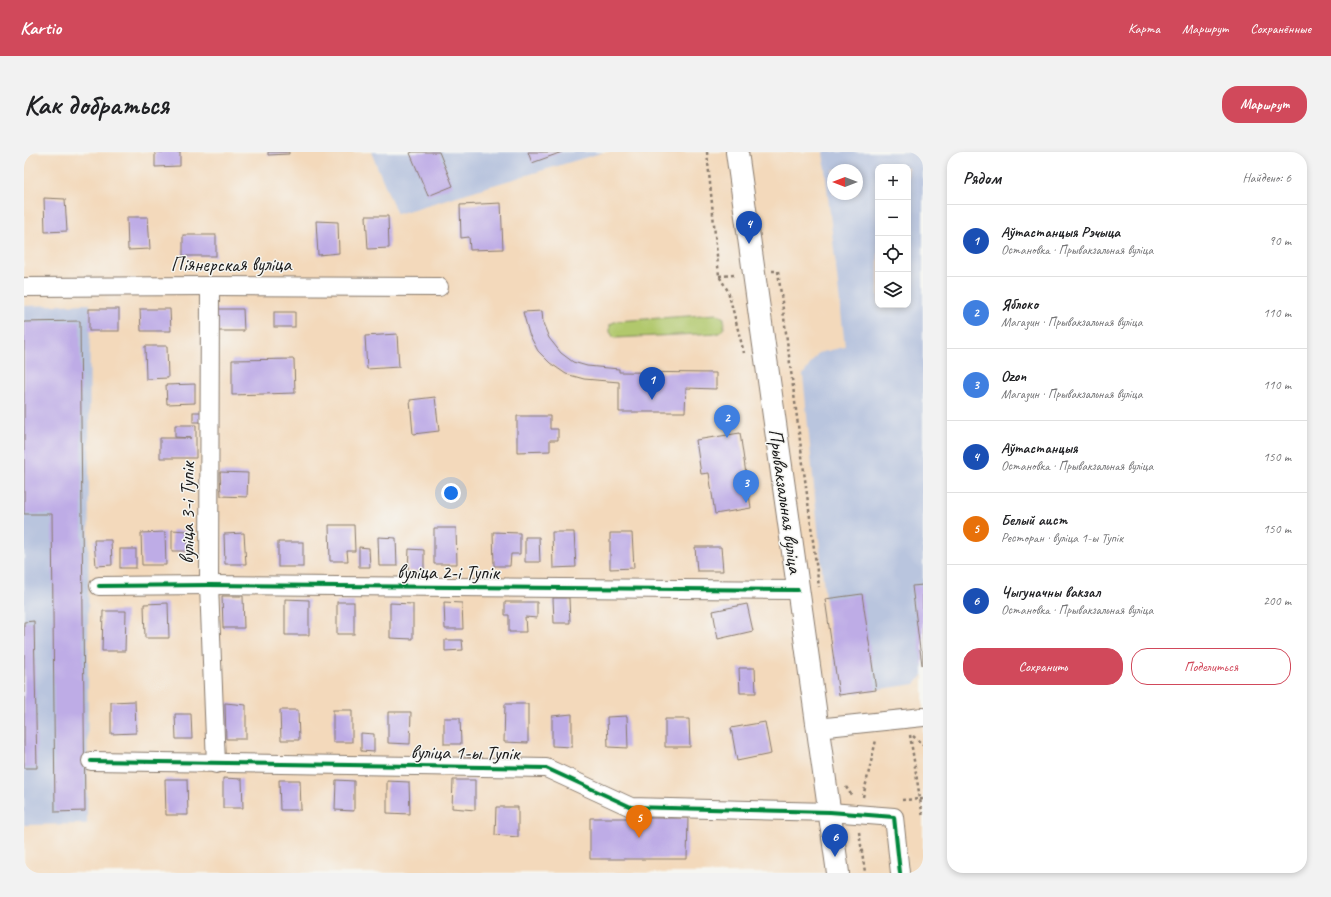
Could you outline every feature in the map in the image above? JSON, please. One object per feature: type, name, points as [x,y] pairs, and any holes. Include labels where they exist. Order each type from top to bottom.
[{"type":"main road","name":"Прывакзальная вуліца","points":[[737,152],[838,873]]},
{"type":"street","name":"вуліца 3-і Тупік","points":[[210,286],[209,585],[216,764]]},
{"type":"street","name":"Піянерская вуліца","points":[[24,287],[439,287]]},
{"type":"street","name":"вуліца 2-і Тупік","points":[[99,586],[209,585],[798,590]]},
{"type":"street","points":[[817,728],[923,717]]},
{"type":"street","name":"вуліца 1-ы Тупік","points":[[92,761],[546,768],[631,808],[830,812],[894,817],[900,873]]},
{"type":"path","points":[[778,271],[820,593]]},
{"type":"path","points":[[923,745],[910,732],[922,800],[923,818]]},
{"type":"path","points":[[845,785],[851,795],[856,798]]},
{"type":"shaded area","points":[[371,152],[604,152],[397,214]]},
{"type":"shaded area","points":[[823,152],[923,152],[923,675],[915,684],[839,695],[825,599],[803,375],[818,353],[845,347],[828,200],[863,200],[863,164],[827,164],[827,187]]},
{"type":"shaded area","points":[[90,304],[87,824],[24,825],[24,306]]},
{"type":"green space","points":[[717,314],[724,318],[724,328],[719,333],[614,338],[610,332],[610,324],[617,321]]},
{"type":"building","points":[[155,152],[180,152],[180,166],[155,167]]},
{"type":"building","points":[[268,152],[289,152],[289,154],[268,155]]},
{"type":"building","points":[[439,152],[453,186],[428,196],[410,153]]},
{"type":"building","points":[[528,152],[562,152],[532,163]]},
{"type":"building","points":[[44,198],[65,199],[67,231],[45,232]]},
{"type":"building","points":[[501,203],[503,249],[470,250],[469,237],[461,238],[460,205]]},
{"type":"building","points":[[366,216],[388,216],[389,248],[368,249]]},
{"type":"building","points":[[127,217],[148,217],[150,249],[128,250]]},
{"type":"building","points":[[316,221],[338,222],[339,253],[318,255]]},
{"type":"building","points":[[183,235],[216,235],[216,256],[183,256]]},
{"type":"building","points":[[89,309],[119,309],[119,331],[89,331]]},
{"type":"building","points":[[140,309],[170,309],[171,331],[141,331]]},
{"type":"building","points":[[213,309],[243,309],[244,331],[214,331]]},
{"type":"building","points":[[542,311],[543,323],[549,338],[561,353],[573,362],[587,366],[619,369],[619,372],[716,373],[716,389],[686,388],[685,412],[619,412],[619,382],[584,379],[566,374],[550,363],[538,351],[529,334],[523,312]]},
{"type":"building","points":[[274,312],[295,312],[295,327],[274,327]]},
{"type":"building","points":[[80,321],[85,811],[55,812],[52,514],[24,514],[24,322]]},
{"type":"building","points":[[397,334],[399,367],[367,369],[365,336]]},
{"type":"building","points":[[145,346],[167,346],[168,378],[146,379]]},
{"type":"building","points":[[294,359],[295,393],[232,395],[232,360]]},
{"type":"building","points":[[195,384],[195,403],[167,404],[166,385]]},
{"type":"building","points":[[435,397],[439,431],[413,434],[410,400]]},
{"type":"building","points":[[193,412],[202,412],[202,422],[193,422]]},
{"type":"building","points":[[517,416],[550,416],[550,429],[558,429],[558,440],[550,440],[550,451],[517,452]]},
{"type":"building","points":[[175,425],[196,425],[196,458],[160,458],[160,438],[191,438],[175,437]]},
{"type":"building","points":[[740,433],[751,508],[715,514],[709,473],[701,474],[696,440]]},
{"type":"building","points":[[220,472],[248,473],[247,497],[221,496]]},
{"type":"building","points":[[329,525],[354,525],[355,551],[347,551],[348,561],[330,561]]},
{"type":"building","points":[[434,528],[456,528],[457,564],[434,564]]},
{"type":"building","points":[[172,530],[187,531],[188,551],[172,551]]},
{"type":"building","points":[[165,532],[166,565],[142,565],[141,533]]},
{"type":"building","points":[[493,532],[520,533],[520,554],[511,554],[510,566],[494,566]]},
{"type":"building","points":[[552,532],[574,532],[576,567],[553,568]]},
{"type":"building","points":[[244,533],[246,564],[225,564],[224,534]]},
{"type":"building","points":[[610,533],[632,533],[634,568],[610,569]]},
{"type":"building","points":[[378,537],[396,538],[397,566],[379,566]]},
{"type":"building","points":[[525,537],[539,537],[540,562],[525,562]]},
{"type":"building","points":[[94,540],[111,540],[112,565],[96,566]]},
{"type":"building","points":[[278,542],[303,542],[303,567],[278,567]]},
{"type":"building","points":[[359,547],[369,548],[370,567],[359,567]]},
{"type":"building","points":[[695,547],[721,547],[723,571],[697,571]]},
{"type":"building","points":[[120,549],[136,549],[136,568],[120,568]]},
{"type":"building","points":[[409,549],[424,550],[424,571],[408,571]]},
{"type":"building","points":[[923,585],[923,664],[922,665],[912,586]]},
{"type":"building","points":[[862,594],[876,690],[839,695],[825,599]]},
{"type":"building","points":[[222,596],[243,596],[244,628],[223,628]]},
{"type":"building","points":[[553,598],[569,598],[570,623],[554,623]]},
{"type":"building","points":[[285,599],[309,600],[309,635],[285,635]]},
{"type":"building","points":[[337,602],[354,602],[354,634],[337,634]]},
{"type":"building","points":[[444,602],[462,603],[463,629],[445,629]]},
{"type":"building","points":[[505,602],[537,602],[537,618],[525,617],[526,632],[509,632],[509,615],[505,615]]},
{"type":"building","points":[[168,603],[169,638],[145,638],[144,604]]},
{"type":"building","points":[[390,603],[413,604],[413,639],[390,638]]},
{"type":"building","points":[[747,604],[753,631],[718,639],[713,611]]},
{"type":"building","points":[[103,611],[126,611],[125,651],[102,651]]},
{"type":"building","points":[[34,621],[37,768],[24,768],[24,622]]},
{"type":"building","points":[[445,640],[462,640],[463,650],[445,651]]},
{"type":"building","points":[[739,668],[755,668],[756,693],[740,693]]},
{"type":"building","points":[[135,701],[136,733],[111,734],[111,702]]},
{"type":"building","points":[[225,703],[246,705],[246,739],[226,739]]},
{"type":"building","points":[[505,704],[528,704],[528,743],[504,742]]},
{"type":"building","points":[[280,710],[298,710],[299,740],[281,740]]},
{"type":"building","points":[[333,710],[352,710],[352,742],[333,742]]},
{"type":"building","points":[[388,712],[411,712],[410,744],[388,743]]},
{"type":"building","points":[[175,714],[191,714],[192,739],[176,739]]},
{"type":"building","points":[[572,714],[572,747],[552,746],[552,716]]},
{"type":"building","points":[[627,716],[628,748],[608,747],[607,717]]},
{"type":"building","points":[[444,718],[460,718],[461,744],[444,744]]},
{"type":"building","points":[[665,719],[689,719],[690,747],[665,747]]},
{"type":"building","points":[[765,722],[771,754],[737,761],[731,728]]},
{"type":"building","points":[[361,733],[374,734],[374,752],[361,751]]},
{"type":"building","points":[[223,778],[242,779],[243,808],[223,808]]},
{"type":"building","points":[[165,779],[187,779],[188,815],[166,815]]},
{"type":"building","points":[[279,780],[300,780],[301,810],[280,810]]},
{"type":"building","points":[[336,780],[354,781],[354,811],[335,810]]},
{"type":"building","points":[[453,780],[475,780],[475,810],[452,808]]},
{"type":"building","points":[[387,781],[409,782],[410,814],[387,813]]},
{"type":"building","points":[[496,807],[518,807],[518,837],[495,835]]},
{"type":"building","points":[[590,818],[688,818],[687,859],[590,859]]},
{"type":"cycle path","points":[[99,586],[209,585],[798,590]]},
{"type":"cycle path","points":[[91,761],[546,768],[631,807],[830,812],[894,817],[900,873]]},
{"type":"place","name":"Аўтастанцыя","points":[[749,244]]},
{"type":"place","name":"Аўтастанцыя Рэчыца","points":[[652,400]]},
{"type":"place","name":"Яблоко","points":[[727,438]]},
{"type":"place","name":"Ozon","points":[[746,503]]},
{"type":"place","name":"Белый аист","points":[[639,838]]},
{"type":"place","name":"Чыгуначны вакзал","points":[[835,857]]}]
